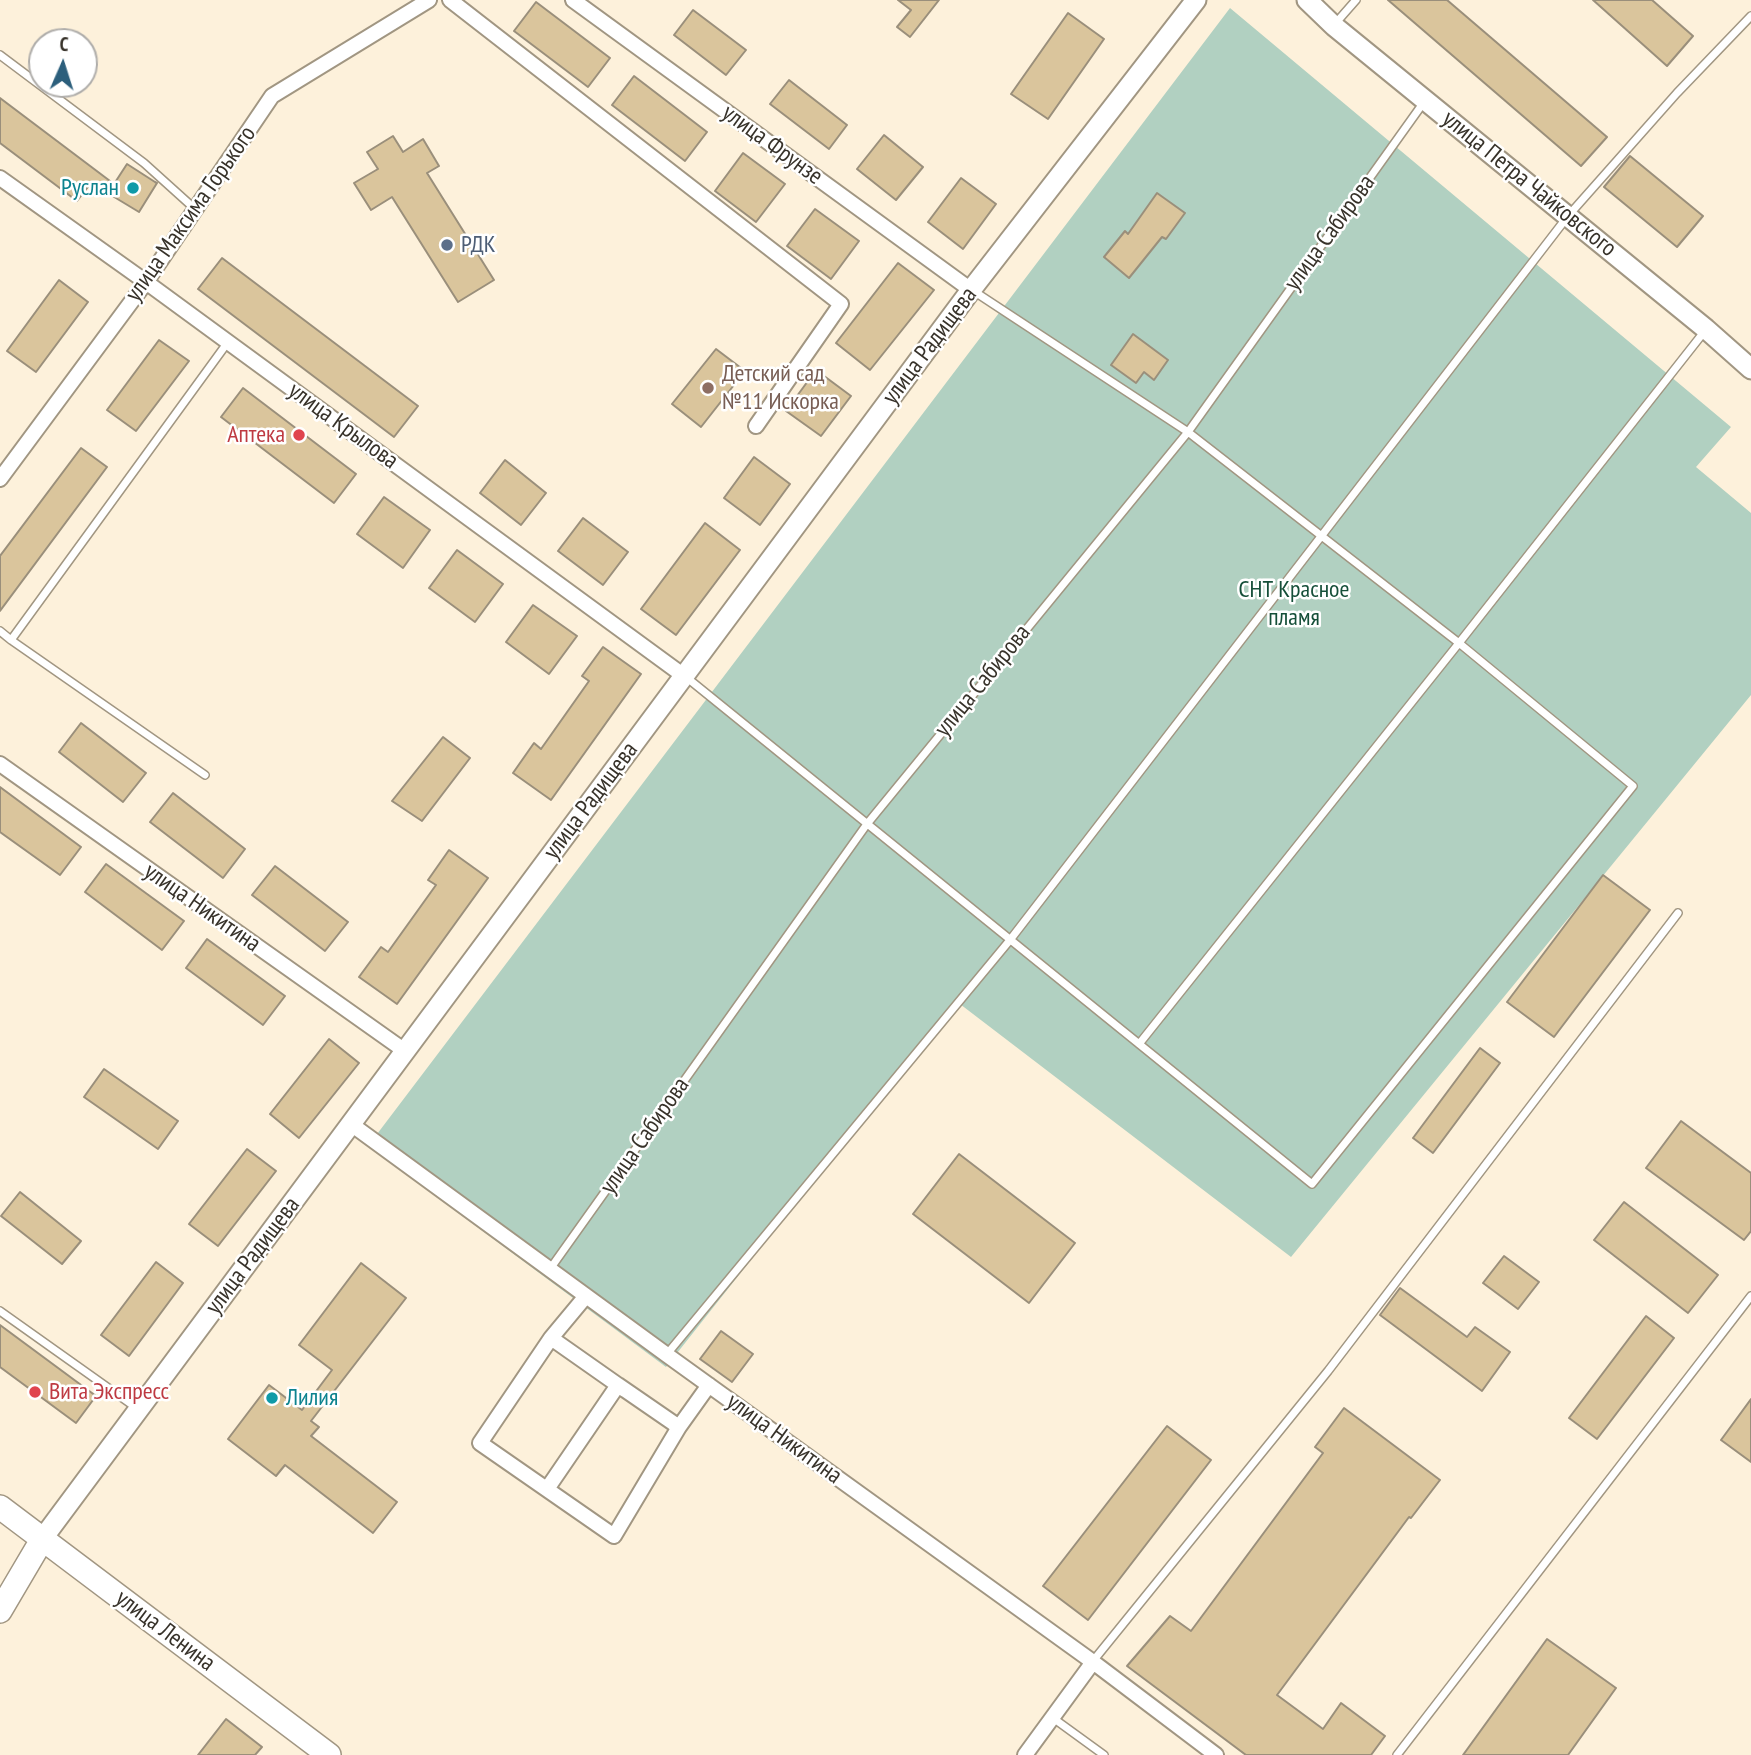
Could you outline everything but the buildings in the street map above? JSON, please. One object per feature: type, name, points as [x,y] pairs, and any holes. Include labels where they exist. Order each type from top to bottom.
[{"type":"main road","name":"улица Ленина","points":[[0,1507],[328,1755]]},
{"type":"main road","name":"улица Радищева","points":[[0,1611],[43,1538]]},
{"type":"street","name":"улица Максима Горького","points":[[0,479],[146,282],[272,96],[429,0]]},
{"type":"street","points":[[450,0],[841,304],[756,426]]},
{"type":"street","name":"улица Фрунзе","points":[[572,0],[971,290]]},
{"type":"street","name":"улица Радищева","points":[[43,1538],[971,290],[1195,0]]},
{"type":"street","name":"улица Петра Чайковского","points":[[1307,0],[1334,26],[1706,329],[1751,369]]},
{"type":"street","name":"улица Крылова","points":[[0,178],[684,676]]},
{"type":"street","name":"улица Никитина","points":[[0,764],[405,1052]]},
{"type":"street","name":"улица Никитина","points":[[351,1124],[1093,1662],[1216,1755]]},
{"type":"street","points":[[586,1296],[551,1338],[480,1443],[614,1536],[679,1427],[709,1385]]},
{"type":"street","points":[[551,1338],[679,1427]]},
{"type":"street","points":[[547,1489],[618,1385]]},
{"type":"street","points":[[1025,1755],[1093,1662]]},
{"type":"lane","points":[[1334,26],[1356,0]]},
{"type":"lane","points":[[667,1355],[1010,940],[1568,216],[1677,93],[1751,16]]},
{"type":"lane","points":[[0,55],[145,163],[195,209]]},
{"type":"lane","name":"улица Сабирова","points":[[550,1269],[867,824],[1188,432],[1425,100]]},
{"type":"lane","points":[[684,676],[1312,1184],[1633,786],[1459,643],[1188,432],[971,290]]},
{"type":"lane","points":[[1139,1044],[1706,329]]},
{"type":"lane","points":[[12,640],[228,342]]},
{"type":"lane","points":[[0,631],[205,775]]},
{"type":"lane","points":[[1093,1662],[1328,1371],[1678,913]]},
{"type":"lane","points":[[1397,1755],[1751,1296]]},
{"type":"lane","points":[[0,1311],[139,1410]]},
{"type":"lane","points":[[1053,1718],[1103,1755]]},
{"type":"green space","name":"СНТ Красное пламя","points":[[1230,8],[1731,427],[1696,467],[1751,513],[1751,695],[1291,1257],[956,1001],[666,1367],[368,1146]]},
{"type":"place","name":"Руслан","points":[[133,188]]},
{"type":"place","name":"РДК","points":[[447,245]]},
{"type":"place","name":"Детский сад №11 Искорка","points":[[708,388]]},
{"type":"place","name":"Аптека","points":[[299,435]]},
{"type":"place","name":"Вита Экспресс","points":[[35,1392]]},
{"type":"place","name":"Лилия","points":[[272,1398]]}]
